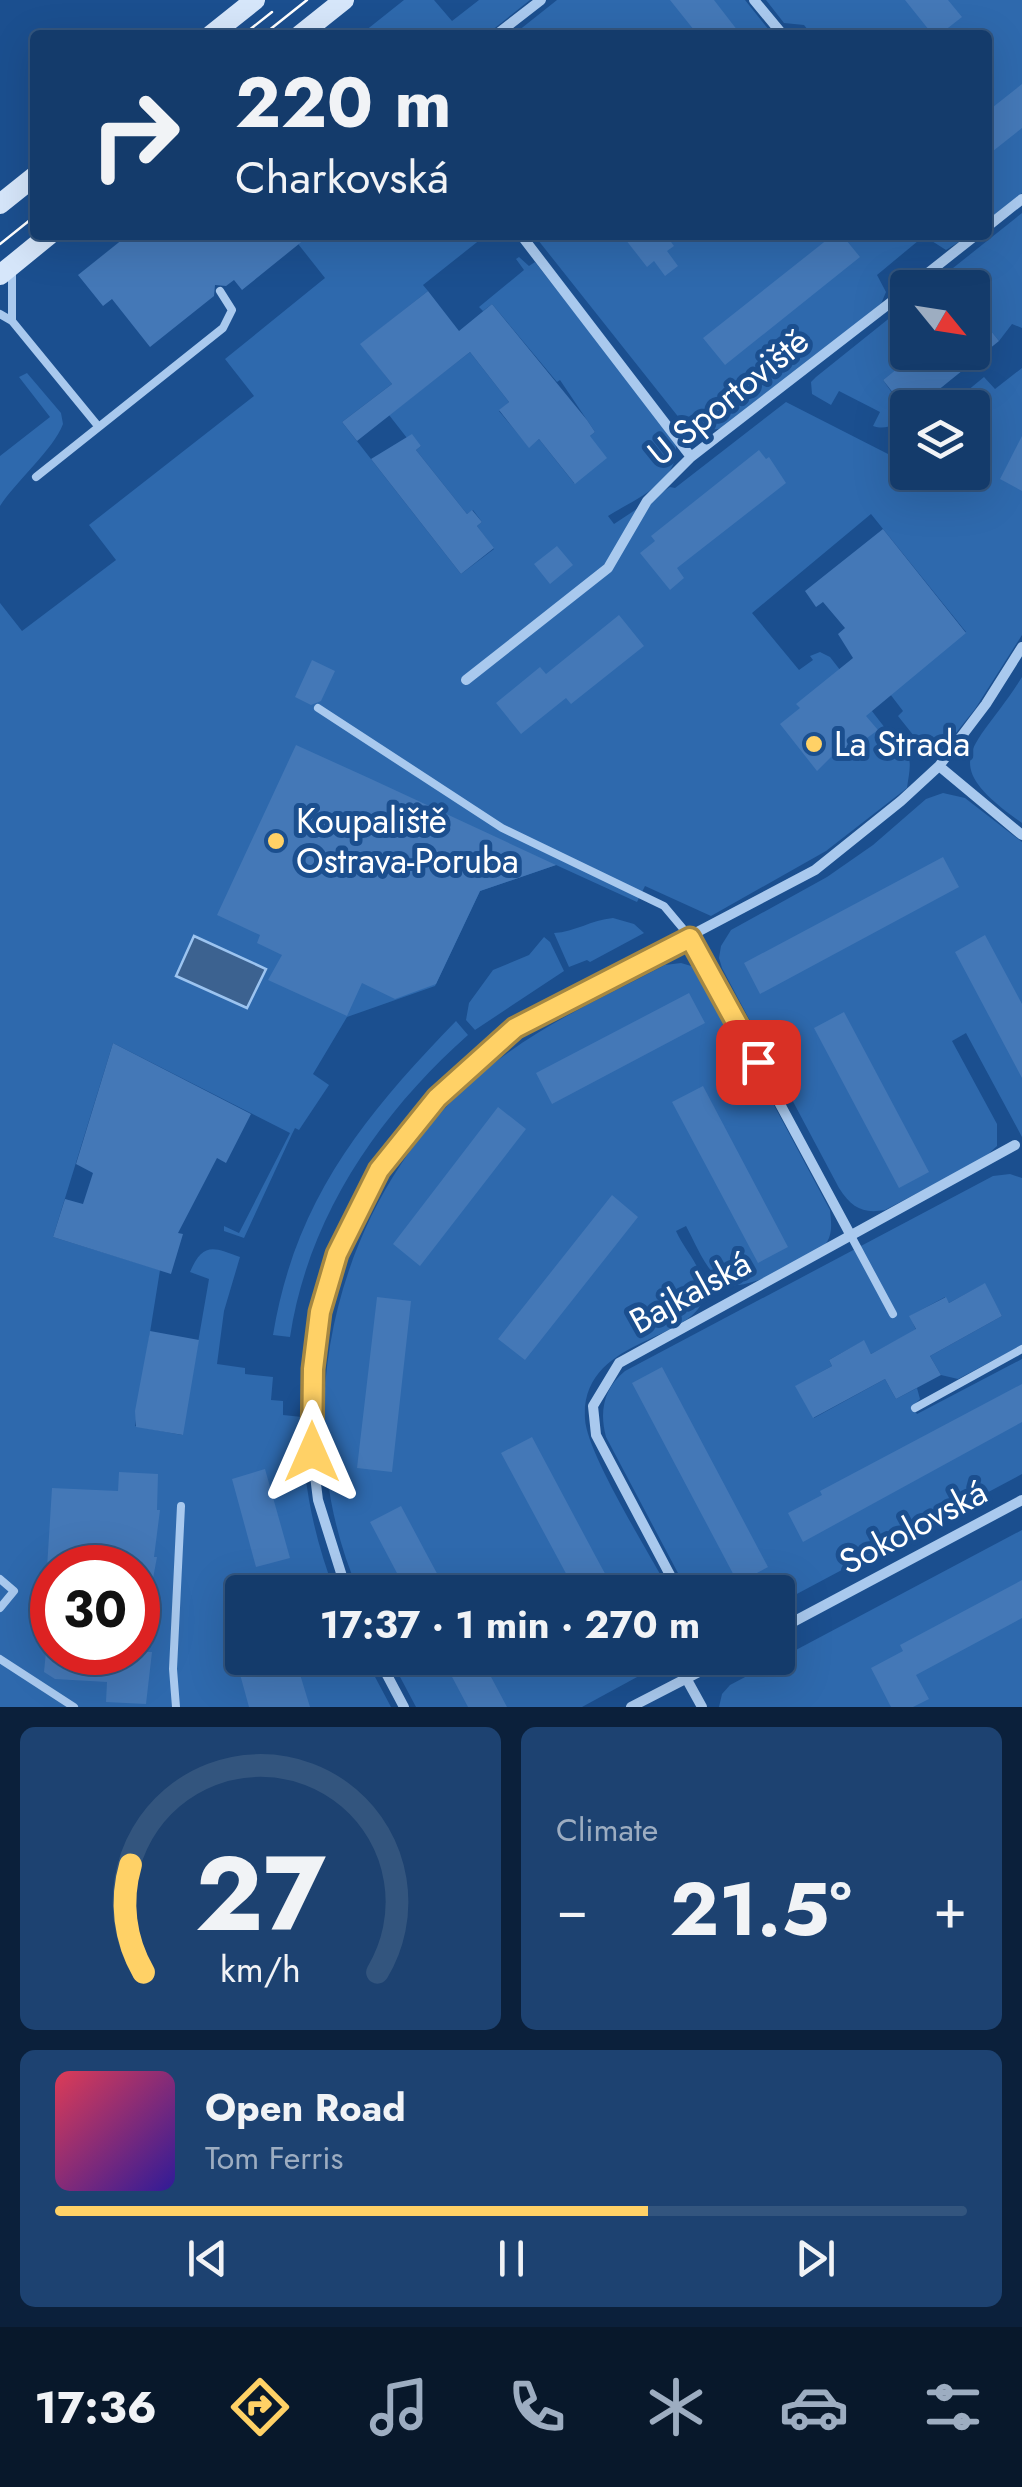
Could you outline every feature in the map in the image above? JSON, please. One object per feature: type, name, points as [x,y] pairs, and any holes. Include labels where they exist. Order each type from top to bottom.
[{"type":"main road","points":[[217,30],[253,0]]},
{"type":"main road","points":[[306,30],[344,0]]},
{"type":"main road","points":[[0,204],[30,180]]},
{"type":"main road","points":[[6,270],[43,240]]},
{"type":"street","points":[[502,30],[541,0]]},
{"type":"street","points":[[754,0],[779,30]]},
{"type":"street","points":[[992,223],[1022,199]]},
{"type":"street","points":[[526,240],[692,456]]},
{"type":"street","name":"U Sportoviště","points":[[931,270],[970,240]]},
{"type":"street","name":"U Sportoviště","points":[[466,680],[608,568],[647,502],[692,456],[890,302]]},
{"type":"street","points":[[341,1575],[318,1500],[312,1452],[313,1369],[320,1312],[337,1254],[379,1170],[437,1098],[515,1028],[814,870],[901,801],[938,766],[986,704],[1022,647]]},
{"type":"street","points":[[938,766],[1022,835]]},
{"type":"street","points":[[690,938],[850,1234]]},
{"type":"street","name":"Bajkalská","points":[[670,1575],[596,1436],[592,1406],[619,1363],[1015,1145]]},
{"type":"street","name":"Sokolovská","points":[[795,1621],[1022,1500]]},
{"type":"street","points":[[387,1675],[404,1707]]},
{"type":"street","points":[[631,1707],[691,1675]]},
{"type":"street","points":[[686,1678],[702,1707]]},
{"type":"lane","points":[[6,270],[12,321]]},
{"type":"lane","points":[[36,477],[222,328],[232,310],[220,291]]},
{"type":"lane","points":[[0,314],[12,321],[98,426]]},
{"type":"lane","points":[[318,708],[502,828],[664,906],[690,938]]},
{"type":"lane","points":[[1015,1145],[1022,1158]]},
{"type":"lane","points":[[850,1234],[892,1314]]},
{"type":"lane","points":[[915,1408],[1022,1349]]},
{"type":"lane","points":[[176,1707],[172,1669],[180,1506]]},
{"type":"lane","points":[[0,1579],[14,1591],[0,1608]]},
{"type":"lane","points":[[0,1659],[74,1707]]},
{"type":"shaded area","points":[[404,0],[434,0],[452,21],[479,0],[530,0],[492,30],[366,30]]},
{"type":"shaded area","points":[[557,0],[745,0],[769,30],[519,30]]},
{"type":"shaded area","points":[[766,0],[1022,0],[1022,193],[992,218],[992,30],[808,30],[804,25],[784,23]]},
{"type":"shaded area","points":[[1022,213],[1022,328],[1012,324],[999,341],[990,330],[990,270],[951,270]]},
{"type":"shaded area","points":[[295,240],[480,240],[423,285],[428,291],[361,344],[392,384],[342,422],[461,574],[494,549],[477,526],[482,522],[473,510],[467,514],[416,450],[421,446],[407,438],[389,415],[470,352],[509,402],[499,411],[529,447],[539,439],[574,483],[590,436],[595,432],[560,380],[557,382],[492,304],[483,311],[479,307],[524,270],[516,259],[519,257],[529,266],[535,262],[675,441],[676,455],[665,477],[608,516],[614,524],[670,487],[675,488],[786,402],[890,453],[890,490],[990,490],[990,390],[968,390],[984,377],[995,389],[1022,368],[1022,635],[975,709],[940,753],[914,736],[898,716],[903,711],[890,694],[966,632],[871,514],[752,613],[799,670],[813,660],[810,656],[820,652],[830,657],[907,754],[907,788],[826,851],[711,916],[645,886],[637,902],[556,865],[480,891],[435,986],[347,1017],[313,1074],[329,1085],[299,1130],[295,1128],[244,1238],[224,1231],[224,1226],[239,1233],[290,1133],[113,1043],[53,1237],[160,1270],[135,1426],[182,1435],[209,1279],[190,1272],[204,1251],[210,1250],[240,1257],[224,1311],[217,1364],[245,1368],[245,1374],[273,1377],[271,1400],[283,1401],[283,1415],[302,1417],[310,1506],[329,1575],[225,1575],[225,1675],[374,1675],[391,1707],[0,1707],[0,603],[22,631],[116,560],[89,525],[254,396],[225,359],[325,278]]},
{"type":"shaded area","points":[[538,240],[919,240],[877,275],[886,292],[881,304],[723,428],[695,427],[680,419]]},
{"type":"shaded area","points":[[930,240],[962,240],[946,250]]},
{"type":"shaded area","points":[[890,318],[890,370],[896,370],[883,380],[890,390],[890,425],[873,426],[880,412],[839,391],[831,405],[812,394],[811,382]]},
{"type":"shaded area","points":[[27,373],[61,413],[63,424],[0,506],[0,456],[50,417],[19,377]]},
{"type":"shaded area","points":[[1022,677],[1022,823],[978,784],[971,768],[971,754]]},
{"type":"shaded area","points":[[943,793],[965,798],[1022,842],[1022,1137],[966,1033],[952,1041],[997,1124],[997,1146],[984,1158],[885,1210],[864,1210],[853,1205],[839,1188],[722,968],[721,946],[731,930],[827,877],[873,845],[926,799]]},
{"type":"shaded area","points":[[613,918],[634,924],[644,933],[590,962],[569,967],[554,933]]},
{"type":"shaded area","points":[[194,936],[266,969],[247,1008],[176,976]]},
{"type":"shaded area","points":[[544,937],[564,971],[475,1030],[466,1020],[469,1003],[493,970],[529,955]]},
{"type":"shaded area","points":[[681,963],[698,968],[706,978],[830,1210],[831,1226],[827,1242],[809,1256],[779,1272],[736,1285],[727,1284],[714,1274],[686,1226],[676,1231],[702,1277],[704,1293],[698,1309],[683,1322],[620,1355],[601,1370],[589,1391],[585,1419],[596,1456],[660,1575],[353,1575],[336,1525],[325,1455],[325,1384],[336,1313],[358,1246],[390,1182],[431,1124],[482,1073],[547,1027],[665,965]]},
{"type":"shaded area","points":[[456,1021],[468,1035],[405,1099],[352,1171],[313,1250],[290,1337],[273,1335],[298,1242],[338,1163],[392,1091]]},
{"type":"shaded area","points":[[1010,1174],[1022,1178],[1022,1345],[958,1379],[941,1375],[930,1356],[1002,1316],[984,1284],[949,1303],[945,1297],[910,1316],[916,1330],[871,1354],[863,1341],[829,1360],[832,1366],[796,1386],[814,1418],[885,1379],[896,1399],[917,1388],[920,1399],[912,1407],[917,1414],[1022,1359],[1022,1474],[795,1595],[795,1575],[679,1575],[606,1437],[603,1409],[612,1385],[625,1371],[993,1176]]},
{"type":"shaded area","points":[[1022,1530],[1022,1707],[719,1707],[722,1694],[730,1685],[749,1675],[795,1675],[795,1650]]},
{"type":"shaded area","points":[[399,1675],[641,1675],[582,1707],[416,1707]]},
{"type":"building","points":[[670,0],[714,0],[737,30],[694,30]]},
{"type":"building","points":[[905,0],[948,0],[962,17],[945,30],[929,30]]},
{"type":"building","points":[[1022,84],[1022,128],[992,152],[992,108]]},
{"type":"building","points":[[122,240],[304,240],[242,290],[234,280],[226,286],[215,285],[214,296],[150,347],[112,299],[103,306],[78,275]]},
{"type":"building","points":[[626,240],[670,240],[674,246],[667,251],[678,266],[665,276],[654,261],[647,267]]},
{"type":"building","points":[[827,240],[846,240],[860,257],[725,365],[703,338]]},
{"type":"building","points":[[428,291],[459,331],[492,304],[587,420],[595,432],[590,436],[607,458],[575,484],[539,439],[529,448],[499,410],[509,402],[470,352],[357,441],[342,422],[392,384],[360,344]]},
{"type":"building","points":[[990,330],[999,341],[990,348]]},
{"type":"building","points":[[896,370],[963,370],[938,390],[891,390],[883,380]]},
{"type":"building","points":[[412,434],[421,446],[416,450],[467,514],[472,510],[482,522],[477,526],[494,548],[461,574],[371,459]]},
{"type":"building","points":[[1022,436],[1022,491],[1000,479]]},
{"type":"building","points":[[759,450],[766,459],[769,457],[786,483],[677,568],[684,578],[670,590],[640,553],[655,541],[651,536]]},
{"type":"building","points":[[883,529],[966,633],[866,716],[878,730],[849,751],[845,749],[831,757],[817,771],[780,724],[800,708],[796,704],[853,658],[838,634],[845,628],[823,602],[816,607],[805,591]]},
{"type":"building","points":[[557,546],[573,565],[550,584],[534,564]]},
{"type":"building","points":[[619,615],[644,646],[571,704],[566,698],[521,734],[496,703],[540,667],[546,674]]},
{"type":"building","points":[[312,660],[335,671],[321,701],[311,705],[295,697]]},
{"type":"building","points":[[296,745],[556,865],[480,891],[436,984],[395,999],[362,983],[347,1016],[268,980],[282,955],[257,943],[260,935],[217,915]]},
{"type":"building","points":[[943,857],[959,887],[760,994],[744,963]]},
{"type":"building","points":[[985,935],[1022,1004],[1022,1078],[955,952]]},
{"type":"building","points":[[689,993],[705,1023],[552,1104],[536,1073]]},
{"type":"building","points":[[844,1012],[929,1172],[899,1188],[814,1028]]},
{"type":"building","points":[[113,1043],[251,1114],[226,1163],[217,1158],[178,1233],[183,1234],[171,1274],[53,1237],[65,1199],[83,1204],[93,1173],[76,1164]]},
{"type":"building","points":[[703,1086],[788,1247],[758,1263],[672,1102]]},
{"type":"building","points":[[498,1107],[526,1129],[420,1266],[393,1244]]},
{"type":"building","points":[[612,1195],[638,1217],[525,1360],[498,1339]]},
{"type":"building","points":[[985,1283],[1002,1316],[930,1356],[941,1375],[896,1399],[885,1379],[813,1418],[795,1386],[832,1366],[829,1360],[864,1340],[871,1354],[916,1329],[909,1316],[946,1297],[949,1303]]},
{"type":"building","points":[[377,1297],[411,1301],[392,1472],[357,1468]]},
{"type":"building","points":[[150,1331],[199,1340],[183,1435],[136,1427],[135,1411]]},
{"type":"building","points":[[662,1367],[768,1567],[753,1575],[734,1575],[632,1383]]},
{"type":"building","points":[[1022,1384],[1022,1422],[803,1542],[788,1513],[822,1495],[820,1491]]},
{"type":"building","points":[[532,1437],[606,1575],[567,1575],[501,1453]]},
{"type":"building","points":[[265,1469],[290,1558],[256,1567],[232,1479]]},
{"type":"building","points":[[119,1472],[158,1474],[160,1510],[156,1545],[48,1545],[52,1488],[118,1491]]},
{"type":"building","points":[[401,1506],[438,1575],[398,1575],[370,1522]]},
{"type":"building","points":[[1022,1580],[1022,1618],[916,1675],[929,1699],[913,1707],[891,1707],[871,1668],[903,1651],[900,1645]]},
{"type":"building","points":[[49,1675],[149,1675],[146,1704],[106,1702],[107,1682],[55,1679]]},
{"type":"building","points":[[240,1675],[300,1675],[310,1707],[249,1707]]},
{"type":"building","points":[[451,1675],[490,1675],[507,1707],[468,1707]]},
{"type":"tram line","points":[[269,30],[307,0]]},
{"type":"tram line","points":[[249,30],[272,12]]},
{"type":"tram line","points":[[0,244],[30,220]]},
{"type":"place","name":"La Strada","points":[[814,744]]},
{"type":"place","name":"Koupaliště Ostrava-Poruba","points":[[276,841]]},
{"type":"route","points":[[312,1452],[316,1341],[337,1254],[379,1170],[437,1098],[515,1028],[690,938],[758,1062]]}]
